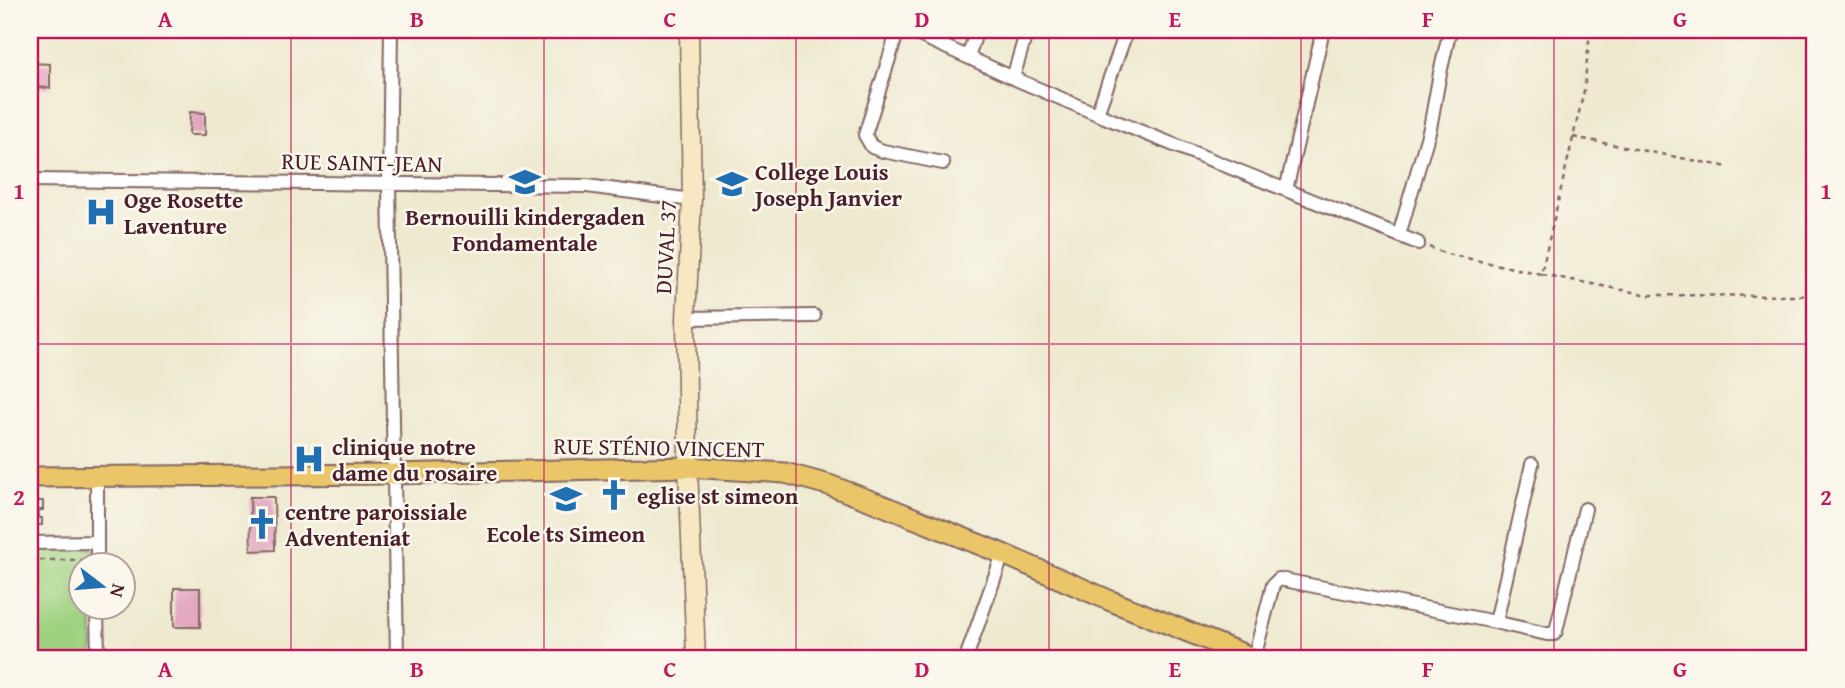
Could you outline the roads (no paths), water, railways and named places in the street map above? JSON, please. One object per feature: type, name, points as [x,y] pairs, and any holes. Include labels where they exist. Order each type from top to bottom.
[{"type":"main road","name":"RUE STÉNIO VINCENT","points":[[30,477],[393,474],[688,467],[785,473],[829,485],[1253,658]]},
{"type":"street","points":[[391,30],[389,183],[397,658]]},
{"type":"street","name":"DUVAL 37","points":[[690,30],[692,200],[686,318],[688,467],[696,658]]},
{"type":"street","points":[[898,30],[865,135],[872,147],[883,152],[943,163]]},
{"type":"street","points":[[908,30],[1097,114],[1418,243]]},
{"type":"street","points":[[968,57],[977,30]]},
{"type":"street","points":[[1013,78],[1027,30]]},
{"type":"street","points":[[1097,114],[1127,30]]},
{"type":"street","points":[[1286,190],[1323,30]]},
{"type":"street","points":[[1399,235],[1430,128],[1450,30]]},
{"type":"street","name":"RUE SAINT-JEAN","points":[[30,180],[587,186],[692,200]]},
{"type":"street","points":[[686,318],[814,316]]},
{"type":"street","points":[[1496,622],[1532,464]]},
{"type":"street","points":[[96,552],[97,476]]},
{"type":"street","points":[[1253,658],[1273,585],[1279,579],[1554,634],[1585,509]]},
{"type":"street","points":[[30,543],[96,542]]},
{"type":"street","points":[[966,658],[1003,554]]},
{"type":"street","points":[[97,622],[98,656]]},
{"type":"place","name":"Bernouilli kindergaden Fondamentale","points":[[525,182]]},
{"type":"place","name":"College Louis Joseph Janvier","points":[[732,184]]},
{"type":"place","name":"Oge Rosette Laventure","points":[[101,212]]},
{"type":"place","name":"clinique notre dame du rosaire","points":[[309,459]]},
{"type":"place","name":"eglise st simeon","points":[[614,495]]},
{"type":"place","name":"Ecole ts Simeon","points":[[566,499]]},
{"type":"place","name":"centre paroissiale Adventeniat","points":[[262,524]]}]
